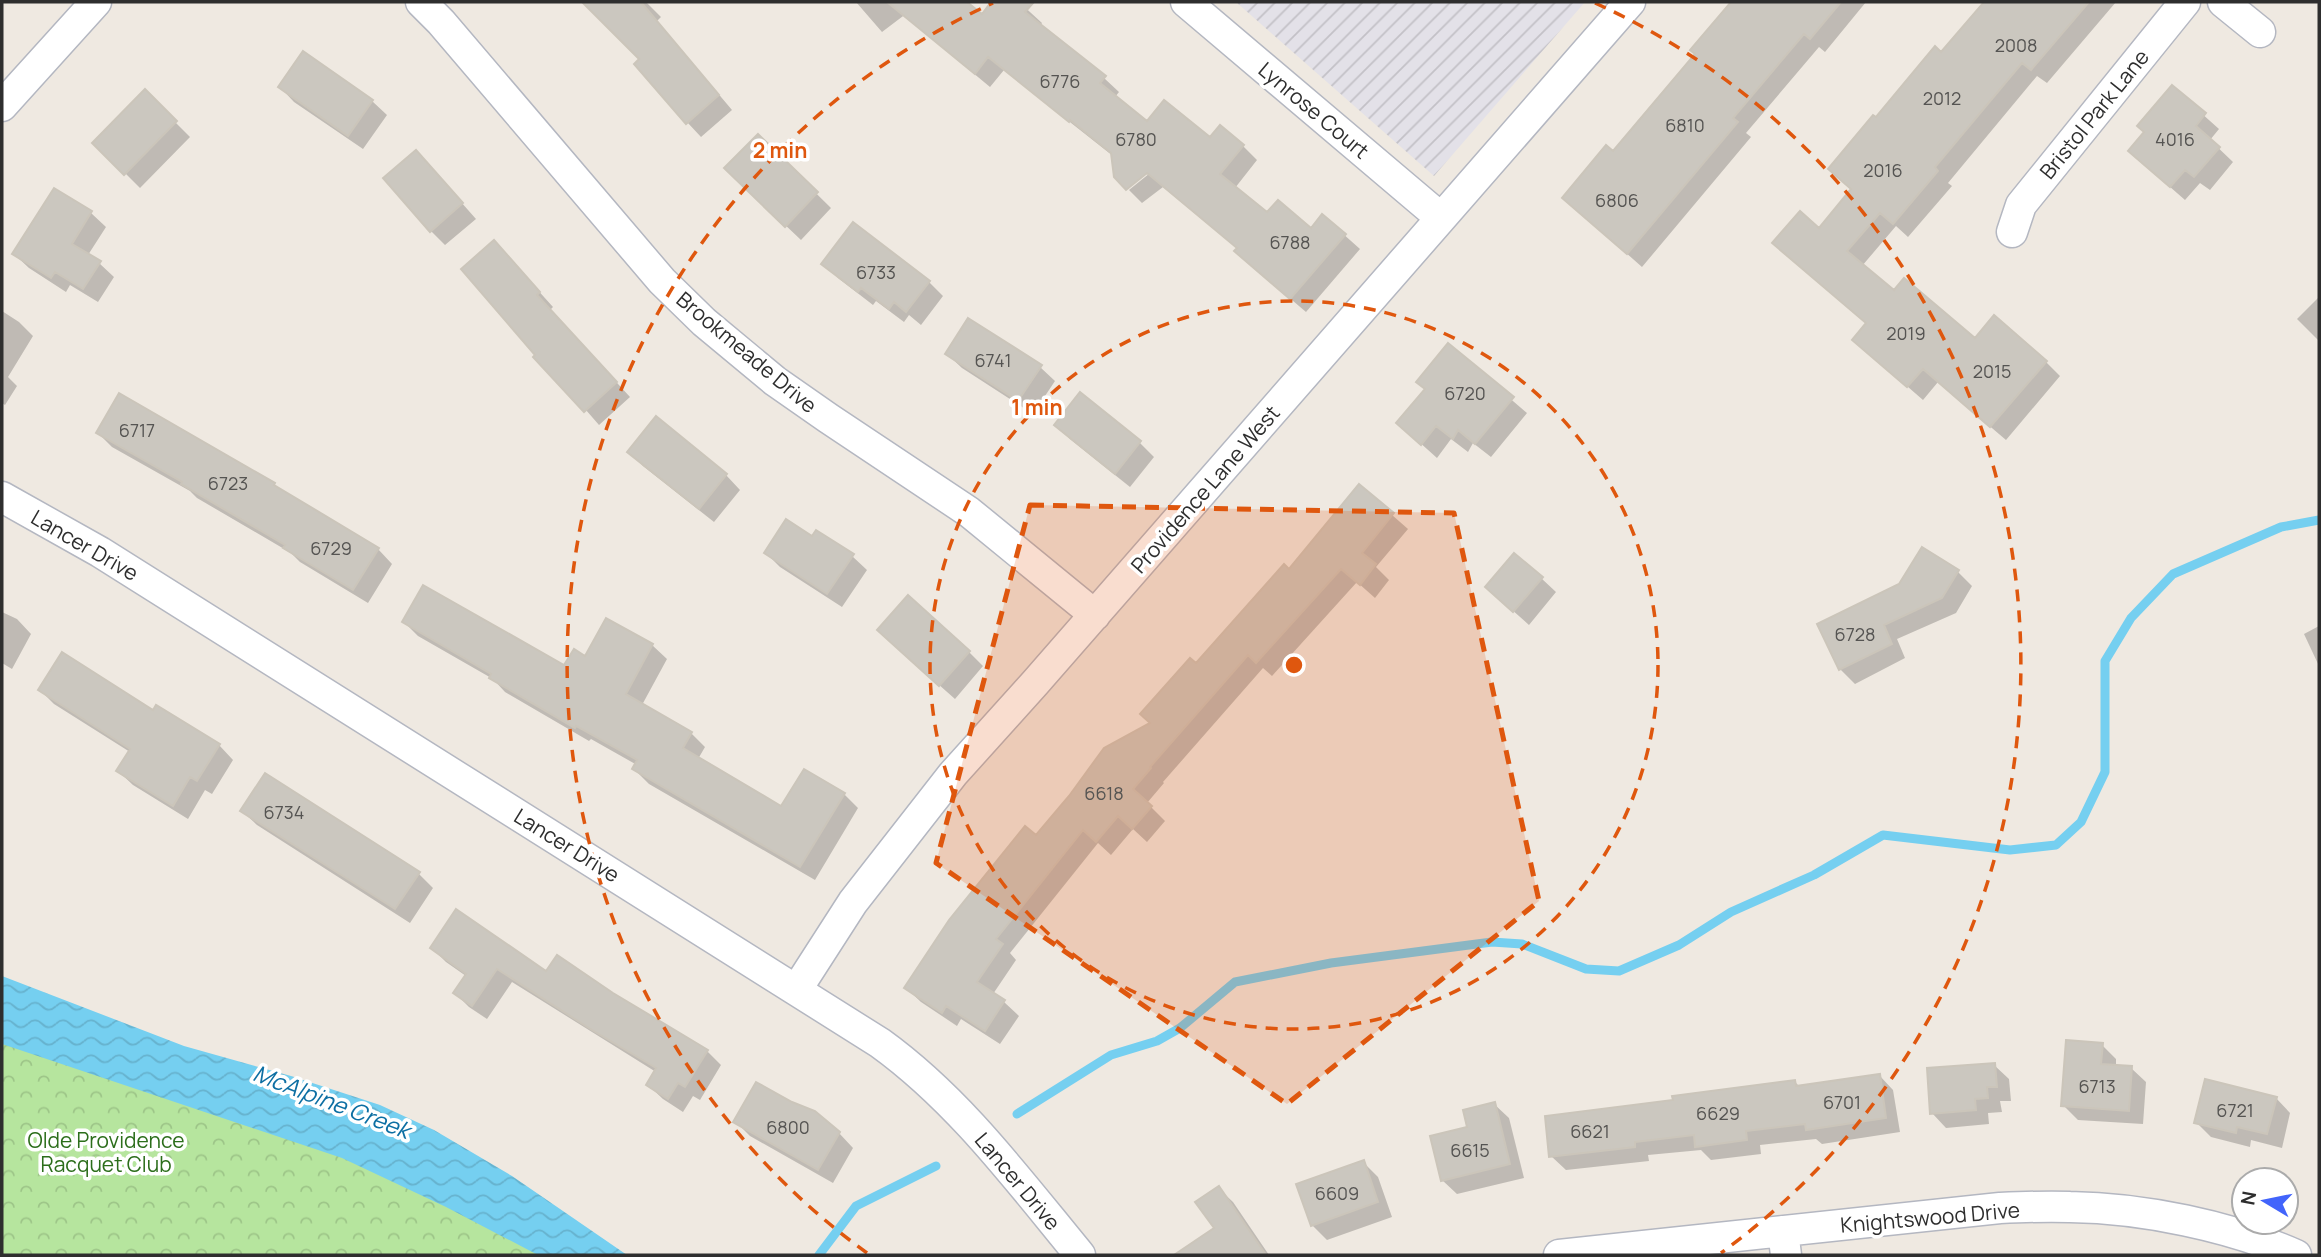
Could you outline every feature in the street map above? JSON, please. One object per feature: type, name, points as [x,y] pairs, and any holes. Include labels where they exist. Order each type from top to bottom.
[{"type":"street","points":[[2,106],[96,2]]},
{"type":"street","name":"Brookmeade Drive","points":[[421,2],[663,281],[705,322],[775,381],[969,512],[1095,615]]},
{"type":"street","name":"Lynrose Court","points":[[1186,2],[1441,218]]},
{"type":"street","name":"Providence Lane West","points":[[797,989],[853,902],[953,774],[1630,2]]},
{"type":"street","name":"Bristol Park Lane","points":[[2012,232],[2021,205],[2185,2]]},
{"type":"street","points":[[2222,2],[2260,32]]},
{"type":"street","name":"Lancer Drive","points":[[2,497],[100,552],[797,989],[908,1063],[973,1125],[1080,1255]]},
{"type":"street","name":"Knightswood Drive","points":[[1559,1255],[1785,1243],[2000,1208],[2072,1207],[2131,1212],[2212,1227],[2269,1243],[2296,1255]]},
{"type":"highlighted area","points":[[1030,505],[1454,513],[1539,901],[1287,1104],[936,863]]},
{"type":"shaded area","points":[[1236,2],[1585,2],[1434,176]]},
{"type":"green space","name":"Olde Providence Racquet Club","points":[[2,1006],[563,1255],[2,1255]]},
{"type":"water","name":"McAlpine Creek","points":[[2,976],[184,1046],[291,1076],[380,1105],[434,1130],[512,1176],[627,1255],[538,1255],[446,1207],[342,1158],[2,1044]]},
{"type":"building","points":[[582,2],[641,2],[719,95],[686,124],[634,64],[639,59]]},
{"type":"building","points":[[887,2],[967,2],[982,14],[991,2],[1034,2],[1025,12],[1106,76],[1100,83],[1147,121],[1164,100],[1210,137],[1220,125],[1244,145],[1220,174],[1267,212],[1278,200],[1311,228],[1322,214],[1346,234],[1290,299],[1234,251],[1237,248],[1147,173],[1126,190],[1114,177],[1111,153],[1070,120],[1069,122],[988,57],[975,74]]},
{"type":"building","points":[[1731,2],[1841,2],[1810,39],[1804,34],[1733,118],[1738,122],[1627,254],[1562,198],[1606,145],[1613,151],[1695,54],[1690,50]]},
{"type":"building","points":[[1984,2],[2089,2],[2031,70],[2022,63],[1935,167],[1938,171],[1893,224],[1880,213],[1847,251],[1894,290],[1904,278],[1975,338],[1994,315],[2047,361],[1990,427],[1923,369],[1907,387],[1852,340],[1866,323],[1772,243],[1800,211],[1819,228],[1851,189],[1828,169],[1935,46],[1941,52]]},
{"type":"building","points":[[303,51],[373,100],[348,136],[278,87]]},
{"type":"building","points":[[2172,85],[2206,113],[2196,126],[2220,147],[2194,177],[2185,170],[2170,187],[2128,151],[2144,132],[2137,126]]},
{"type":"building","points":[[145,89],[177,121],[124,175],[92,143]]},
{"type":"building","points":[[758,134],[818,192],[785,227],[724,168]]},
{"type":"building","points":[[416,150],[463,203],[430,232],[383,178]]},
{"type":"building","points":[[54,188],[92,211],[72,244],[101,261],[83,289],[55,272],[51,278],[12,254]]},
{"type":"building","points":[[853,222],[930,281],[906,312],[894,302],[889,309],[861,288],[858,292],[821,264]]},
{"type":"building","points":[[494,240],[540,292],[537,295],[617,382],[584,412],[533,357],[535,355],[461,269]]},
{"type":"building","points":[[968,318],[1042,365],[1018,401],[945,354]]},
{"type":"building","points":[[1448,343],[1514,397],[1475,444],[1458,430],[1453,439],[1436,426],[1421,445],[1396,423],[1425,389],[1416,382]]},
{"type":"building","points":[[1080,392],[1141,441],[1115,474],[1054,425]]},
{"type":"building","points":[[119,393],[275,483],[274,485],[379,548],[353,590],[283,548],[285,545],[181,484],[182,482],[96,433]]},
{"type":"building","points":[[656,416],[727,474],[699,509],[627,452]]},
{"type":"building","points":[[1359,484],[1394,513],[1362,553],[1376,564],[1360,585],[1341,569],[1256,663],[1248,655],[1133,789],[1152,806],[1132,829],[1118,816],[1096,842],[1083,830],[996,939],[1003,944],[977,982],[1005,1000],[985,1031],[946,1006],[942,1013],[904,988],[949,920],[1025,826],[1036,835],[1104,748],[1150,723],[1140,714],[1190,658],[1196,663],[1284,564],[1289,569]]},
{"type":"building","points":[[786,519],[812,536],[816,530],[854,554],[827,594],[764,553]]},
{"type":"building","points":[[1922,547],[1959,570],[1942,598],[1884,625],[1892,644],[1839,670],[1817,624],[1899,584]]},
{"type":"building","points":[[1514,553],[1543,577],[1513,612],[1485,587]]},
{"type":"building","points":[[423,585],[564,665],[574,649],[585,656],[606,618],[653,644],[626,694],[692,732],[683,748],[781,806],[804,769],[845,793],[800,867],[632,769],[637,760],[489,678],[491,674],[402,622]]},
{"type":"building","points":[[908,595],[970,651],[939,686],[877,630]]},
{"type":"building","points":[[62,652],[153,710],[156,705],[220,744],[197,781],[190,777],[173,806],[116,771],[130,749],[38,690]]},
{"type":"building","points":[[265,773],[420,872],[395,909],[240,811]]},
{"type":"building","points":[[456,909],[546,971],[557,955],[613,993],[708,1050],[685,1087],[678,1083],[668,1099],[646,1085],[656,1068],[497,969],[472,1006],[453,993],[466,974],[430,948]]},
{"type":"building","points":[[2066,1040],[2103,1043],[2101,1064],[2132,1066],[2129,1111],[2061,1106]]},
{"type":"building","points":[[1995,1063],[1997,1087],[1987,1087],[1988,1098],[1975,1099],[1976,1110],[1930,1114],[1927,1068]]},
{"type":"building","points":[[1880,1074],[1886,1118],[1806,1130],[1805,1124],[1746,1131],[1747,1140],[1695,1147],[1694,1135],[1635,1142],[1635,1147],[1549,1157],[1545,1116],[1673,1100],[1672,1096],[1795,1080],[1796,1086]]},
{"type":"building","points":[[2205,1079],[2277,1097],[2267,1134],[2237,1127],[2236,1133],[2194,1123]]},
{"type":"building","points":[[756,1082],[815,1111],[840,1132],[818,1170],[733,1122]]},
{"type":"building","points":[[1495,1102],[1510,1164],[1441,1181],[1430,1136],[1467,1127],[1463,1110]]},
{"type":"building","points":[[1364,1160],[1378,1202],[1311,1226],[1296,1184]]},
{"type":"building","points":[[1219,1186],[1266,1255],[1174,1255],[1214,1228],[1195,1202]]},
{"type":"waterway","points":[[1017,1114],[1111,1055],[1157,1041],[1180,1028],[1235,982],[1331,963],[1492,942],[1522,944],[1586,969],[1619,971],[1679,945],[1731,912],[1814,875],[1883,835],[2010,850],[2056,845],[2081,822],[2105,772],[2105,661],[2131,618],[2173,574],[2281,527],[2319,520]]},
{"type":"waterway","points":[[819,1255],[856,1206],[936,1166]]}]
